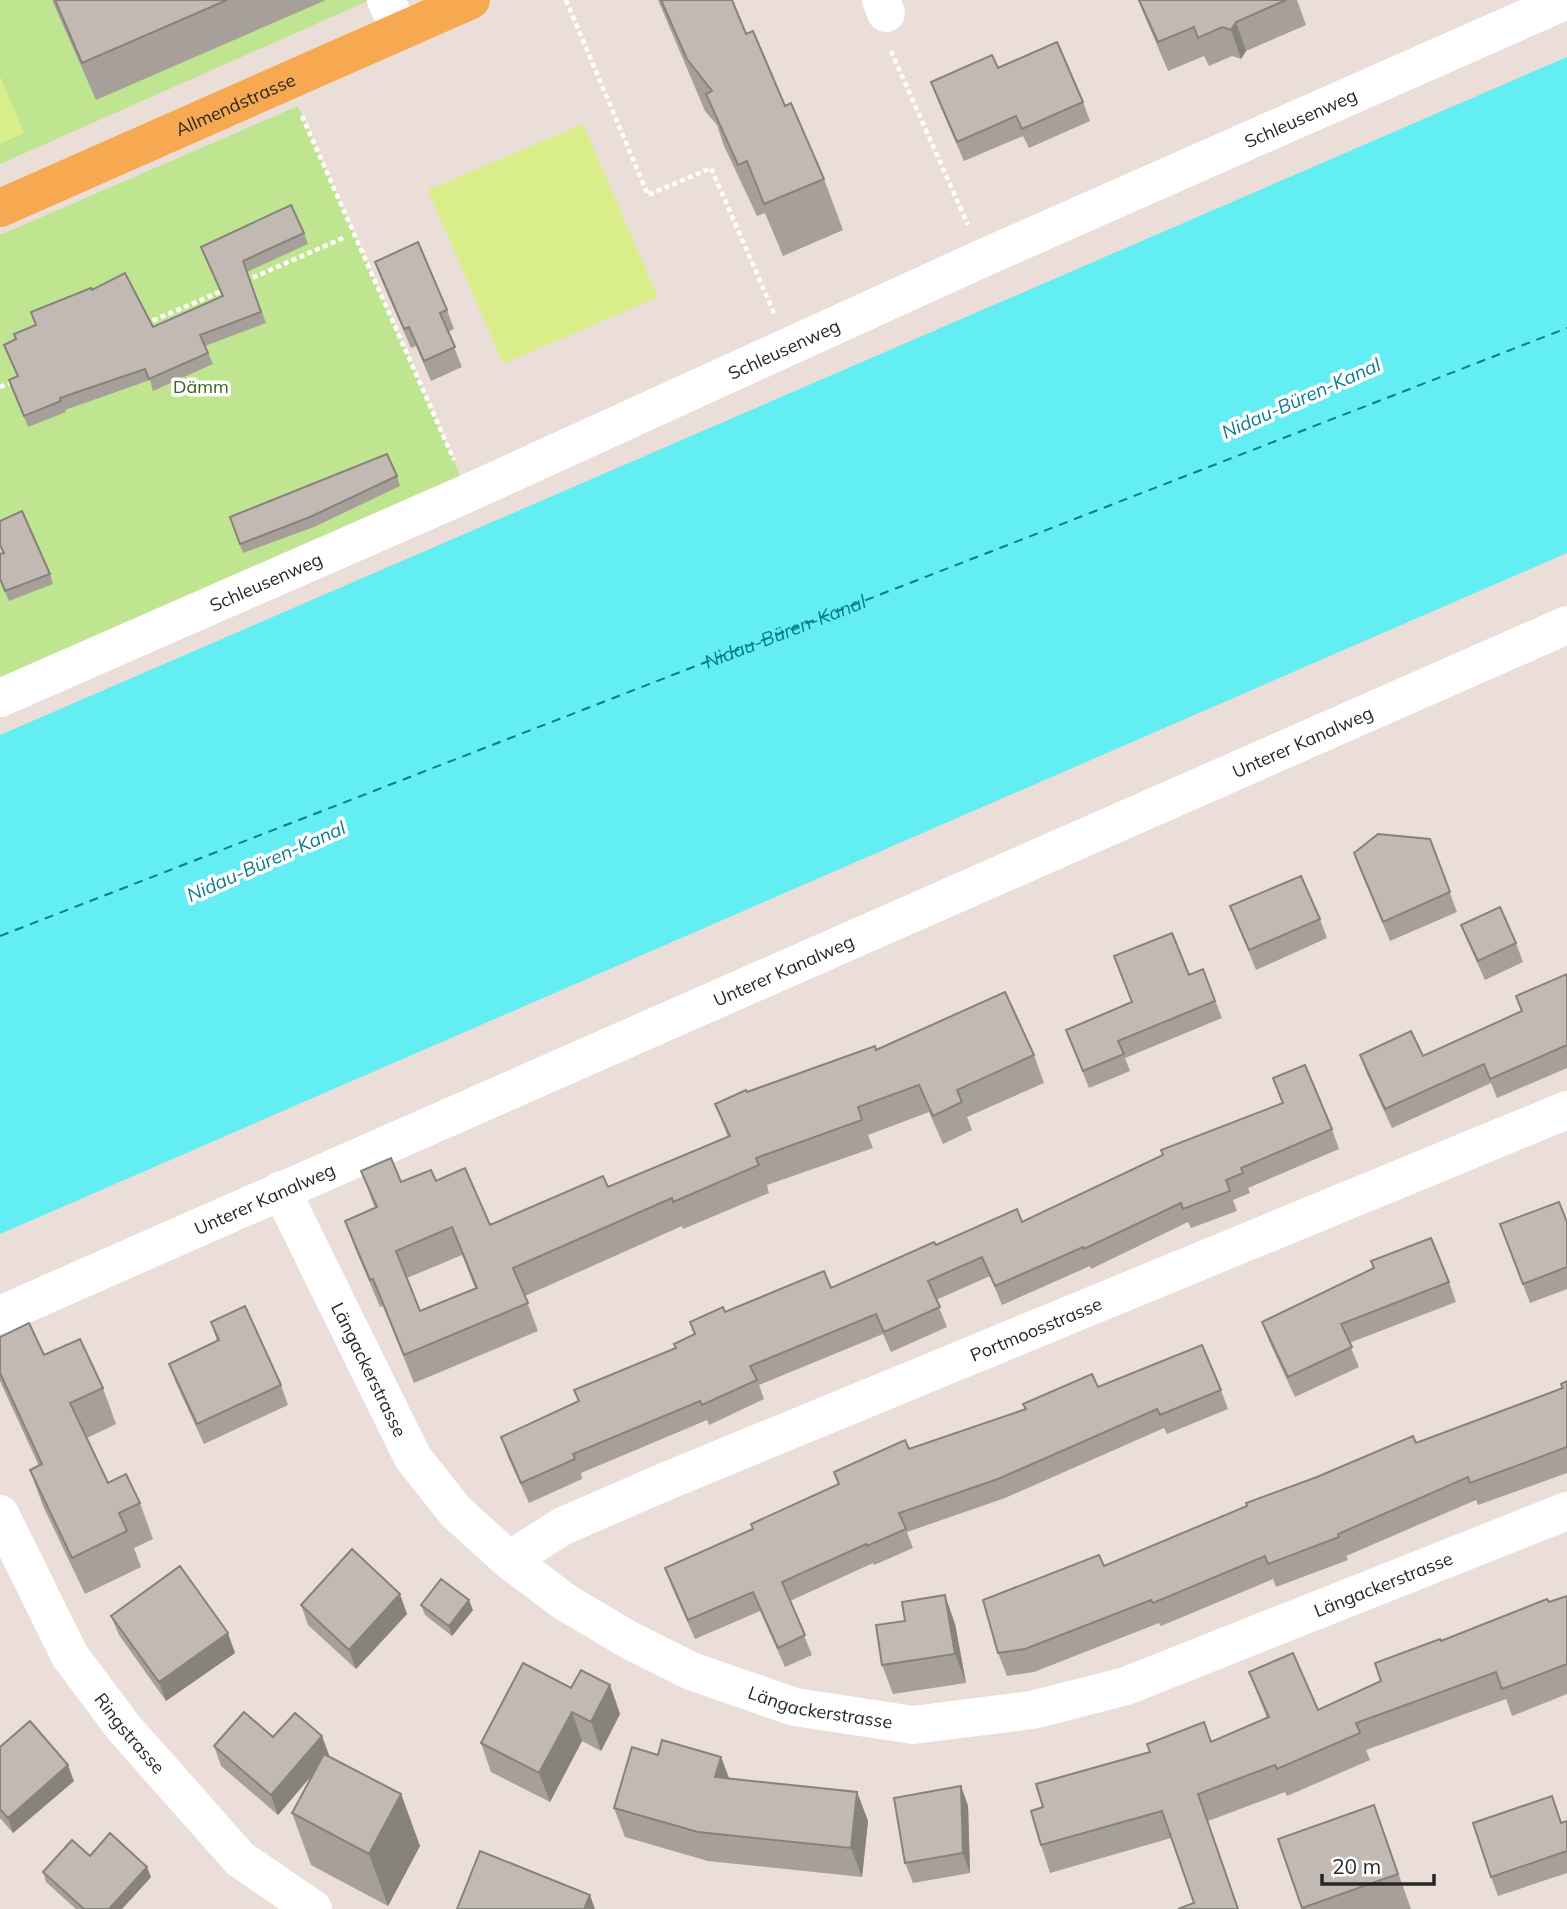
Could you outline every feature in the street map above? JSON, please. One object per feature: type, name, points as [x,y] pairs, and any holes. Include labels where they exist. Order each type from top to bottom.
[{"type":"main road","name":"Allmendstrasse","points":[[0,208],[287,81],[393,16],[471,0]]},
{"type":"street","name":"Schleusenweg","points":[[0,698],[468,493],[983,258],[1567,0]]},
{"type":"street","name":"Unterer Kanalweg","points":[[0,1315],[1567,625]]},
{"type":"street","name":"Portmoosstrasse","points":[[509,1560],[563,1526],[669,1480],[1567,1110]]},
{"type":"street","name":"Längackerstrasse","points":[[281,1190],[413,1458],[456,1513],[509,1560],[565,1602],[629,1640],[691,1671],[795,1707],[913,1725],[1032,1710],[1126,1686],[1567,1511]]},
{"type":"street","name":"Ringstrasse","points":[[0,1514],[70,1656],[124,1728],[240,1859],[313,1909]]},
{"type":"path","points":[[566,0],[648,195],[711,168],[788,346]]},
{"type":"path","points":[[884,6],[877,18],[983,258]]},
{"type":"path","points":[[287,81],[468,493]]},
{"type":"path","points":[[242,282],[343,237]]},
{"type":"path","points":[[140,326],[229,288]]},
{"type":"path","points":[[0,387],[25,376]]},
{"type":"green space","points":[[0,0],[370,0],[0,164]]},
{"type":"green space","points":[[0,76],[24,133],[0,144]]},
{"type":"green space","name":"Dämm","points":[[298,106],[468,493],[0,691],[0,235]]},
{"type":"green space","points":[[583,124],[658,297],[503,364],[428,190]]},
{"type":"water","name":"Nidau-Büren-Kanal","points":[[1567,57],[1567,553],[0,1234],[0,735]]},
{"type":"building","points":[[55,0],[227,0],[82,63]]},
{"type":"building","points":[[661,0],[732,0],[746,34],[753,31],[785,106],[791,103],[824,179],[764,204],[747,161],[738,165],[706,94],[712,91],[687,59]]},
{"type":"building","points":[[1139,0],[1286,0],[1236,22],[1231,30],[1222,27],[1198,38],[1194,27],[1158,42]]},
{"type":"building","points":[[1057,42],[1083,102],[1022,129],[1016,116],[957,142],[931,82],[992,55],[998,68]]},
{"type":"building","points":[[291,205],[304,233],[243,261],[261,312],[200,335],[208,353],[149,379],[145,369],[60,398],[61,401],[24,416],[9,380],[18,376],[4,345],[16,339],[14,334],[36,325],[31,312],[91,288],[92,290],[125,273],[153,327],[223,296],[201,247]]},
{"type":"building","points":[[418,242],[447,310],[440,313],[455,347],[424,361],[409,327],[404,329],[375,262]]},
{"type":"building","points":[[387,454],[397,476],[310,517],[240,544],[230,517]]},
{"type":"building","points":[[22,511],[50,574],[5,591],[0,579],[0,554],[4,553],[0,545],[0,521]]},
{"type":"building","points":[[1378,834],[1430,839],[1450,892],[1383,922],[1354,853]]},
{"type":"building","points":[[1301,876],[1320,919],[1249,950],[1230,906]]},
{"type":"building","points":[[1500,907],[1516,943],[1478,961],[1461,925]]},
{"type":"building","points":[[1172,933],[1189,975],[1203,969],[1215,1001],[1118,1041],[1124,1054],[1083,1071],[1066,1030],[1132,1002],[1114,956]]},
{"type":"building","points":[[1567,974],[1567,1045],[1490,1079],[1484,1064],[1385,1109],[1360,1055],[1411,1031],[1423,1056],[1522,1011],[1516,996]]},
{"type":"building","points":[[1005,992],[1034,1055],[957,1090],[962,1102],[933,1116],[919,1085],[858,1107],[862,1120],[756,1158],[759,1165],[673,1202],[672,1198],[513,1268],[528,1303],[404,1355],[373,1279],[370,1280],[345,1221],[377,1207],[361,1171],[391,1158],[401,1182],[431,1170],[436,1181],[465,1168],[490,1225],[603,1176],[608,1187],[730,1136],[715,1104],[746,1090],[747,1092],[875,1046],[876,1050]],"holes":[[[452,1227],[477,1288],[420,1311],[396,1251]]]},
{"type":"building","points":[[1305,1065],[1332,1129],[1241,1168],[1243,1173],[1226,1180],[1230,1191],[1183,1209],[1181,1203],[1084,1249],[1083,1247],[995,1286],[982,1257],[928,1281],[940,1307],[884,1332],[876,1314],[750,1366],[757,1380],[702,1405],[700,1401],[573,1454],[575,1459],[521,1483],[501,1437],[579,1401],[574,1390],[676,1348],[674,1344],[695,1334],[690,1322],[723,1307],[725,1312],[824,1271],[831,1288],[1017,1209],[1022,1222],[1163,1155],[1161,1150],[1283,1103],[1273,1078]]},
{"type":"building","points":[[1559,1202],[1567,1222],[1567,1267],[1523,1284],[1500,1224]]},
{"type":"building","points":[[1431,1238],[1449,1282],[1341,1324],[1352,1347],[1288,1377],[1262,1322],[1374,1268],[1371,1261]]},
{"type":"building","points":[[245,1306],[281,1385],[197,1424],[169,1364],[219,1340],[211,1322]]},
{"type":"building","points":[[29,1323],[44,1355],[80,1339],[103,1388],[70,1403],[108,1483],[126,1474],[140,1503],[119,1513],[127,1531],[72,1558],[30,1470],[42,1464],[0,1373],[0,1337]]},
{"type":"building","points":[[1202,1345],[1221,1390],[1160,1415],[1157,1409],[998,1479],[899,1513],[906,1529],[782,1582],[805,1635],[778,1648],[753,1592],[688,1620],[665,1568],[753,1529],[751,1524],[839,1484],[834,1472],[905,1440],[909,1449],[1026,1409],[1023,1404],[1092,1374],[1098,1387]]},
{"type":"building","points":[[1567,1381],[1567,1447],[1470,1483],[1468,1477],[1338,1534],[1339,1537],[1268,1564],[1265,1556],[1153,1603],[1151,1600],[1025,1649],[998,1653],[983,1600],[1099,1555],[1104,1566],[1247,1506],[1246,1503],[1317,1477],[1413,1436],[1416,1443],[1563,1388],[1561,1384]]},
{"type":"building","points":[[352,1549],[400,1594],[349,1650],[301,1605]]},
{"type":"building","points":[[180,1566],[228,1633],[159,1682],[111,1616]]},
{"type":"building","points":[[441,1579],[469,1600],[449,1626],[421,1605]]},
{"type":"building","points":[[945,1595],[955,1654],[882,1665],[876,1625],[905,1621],[902,1602]]},
{"type":"building","points":[[1567,1596],[1567,1664],[1502,1689],[1496,1672],[1356,1723],[1360,1733],[1277,1769],[1275,1765],[1198,1794],[1238,1909],[1178,1909],[1194,1903],[1162,1811],[1041,1845],[1031,1811],[1043,1807],[1036,1784],[1150,1752],[1147,1744],[1204,1722],[1211,1742],[1269,1717],[1249,1672],[1293,1653],[1318,1710],[1381,1681],[1375,1663],[1440,1639],[1441,1641],[1547,1599],[1549,1602]]},
{"type":"building","points":[[523,1663],[571,1688],[581,1670],[610,1685],[591,1722],[572,1712],[539,1773],[481,1743]]},
{"type":"building","points":[[244,1712],[273,1737],[295,1713],[322,1736],[271,1795],[214,1746]]},
{"type":"building","points":[[30,1721],[68,1765],[8,1818],[0,1809],[0,1747]]},
{"type":"building","points":[[662,1740],[721,1757],[715,1777],[857,1792],[851,1848],[698,1832],[614,1808],[632,1747],[658,1755]]},
{"type":"building","points":[[324,1754],[401,1794],[369,1854],[292,1813]]},
{"type":"building","points":[[961,1786],[963,1853],[905,1863],[894,1798]]},
{"type":"building","points":[[1552,1796],[1561,1823],[1567,1821],[1567,1851],[1491,1877],[1473,1823]]},
{"type":"building","points":[[1374,1805],[1398,1874],[1302,1908],[1278,1839]]},
{"type":"building","points":[[110,1833],[147,1867],[109,1909],[84,1909],[43,1872],[72,1840],[90,1856]]},
{"type":"building","points":[[480,1851],[590,1895],[584,1909],[457,1909]]},
{"type":"ferry route","points":[[0,936],[1567,328]]}]
